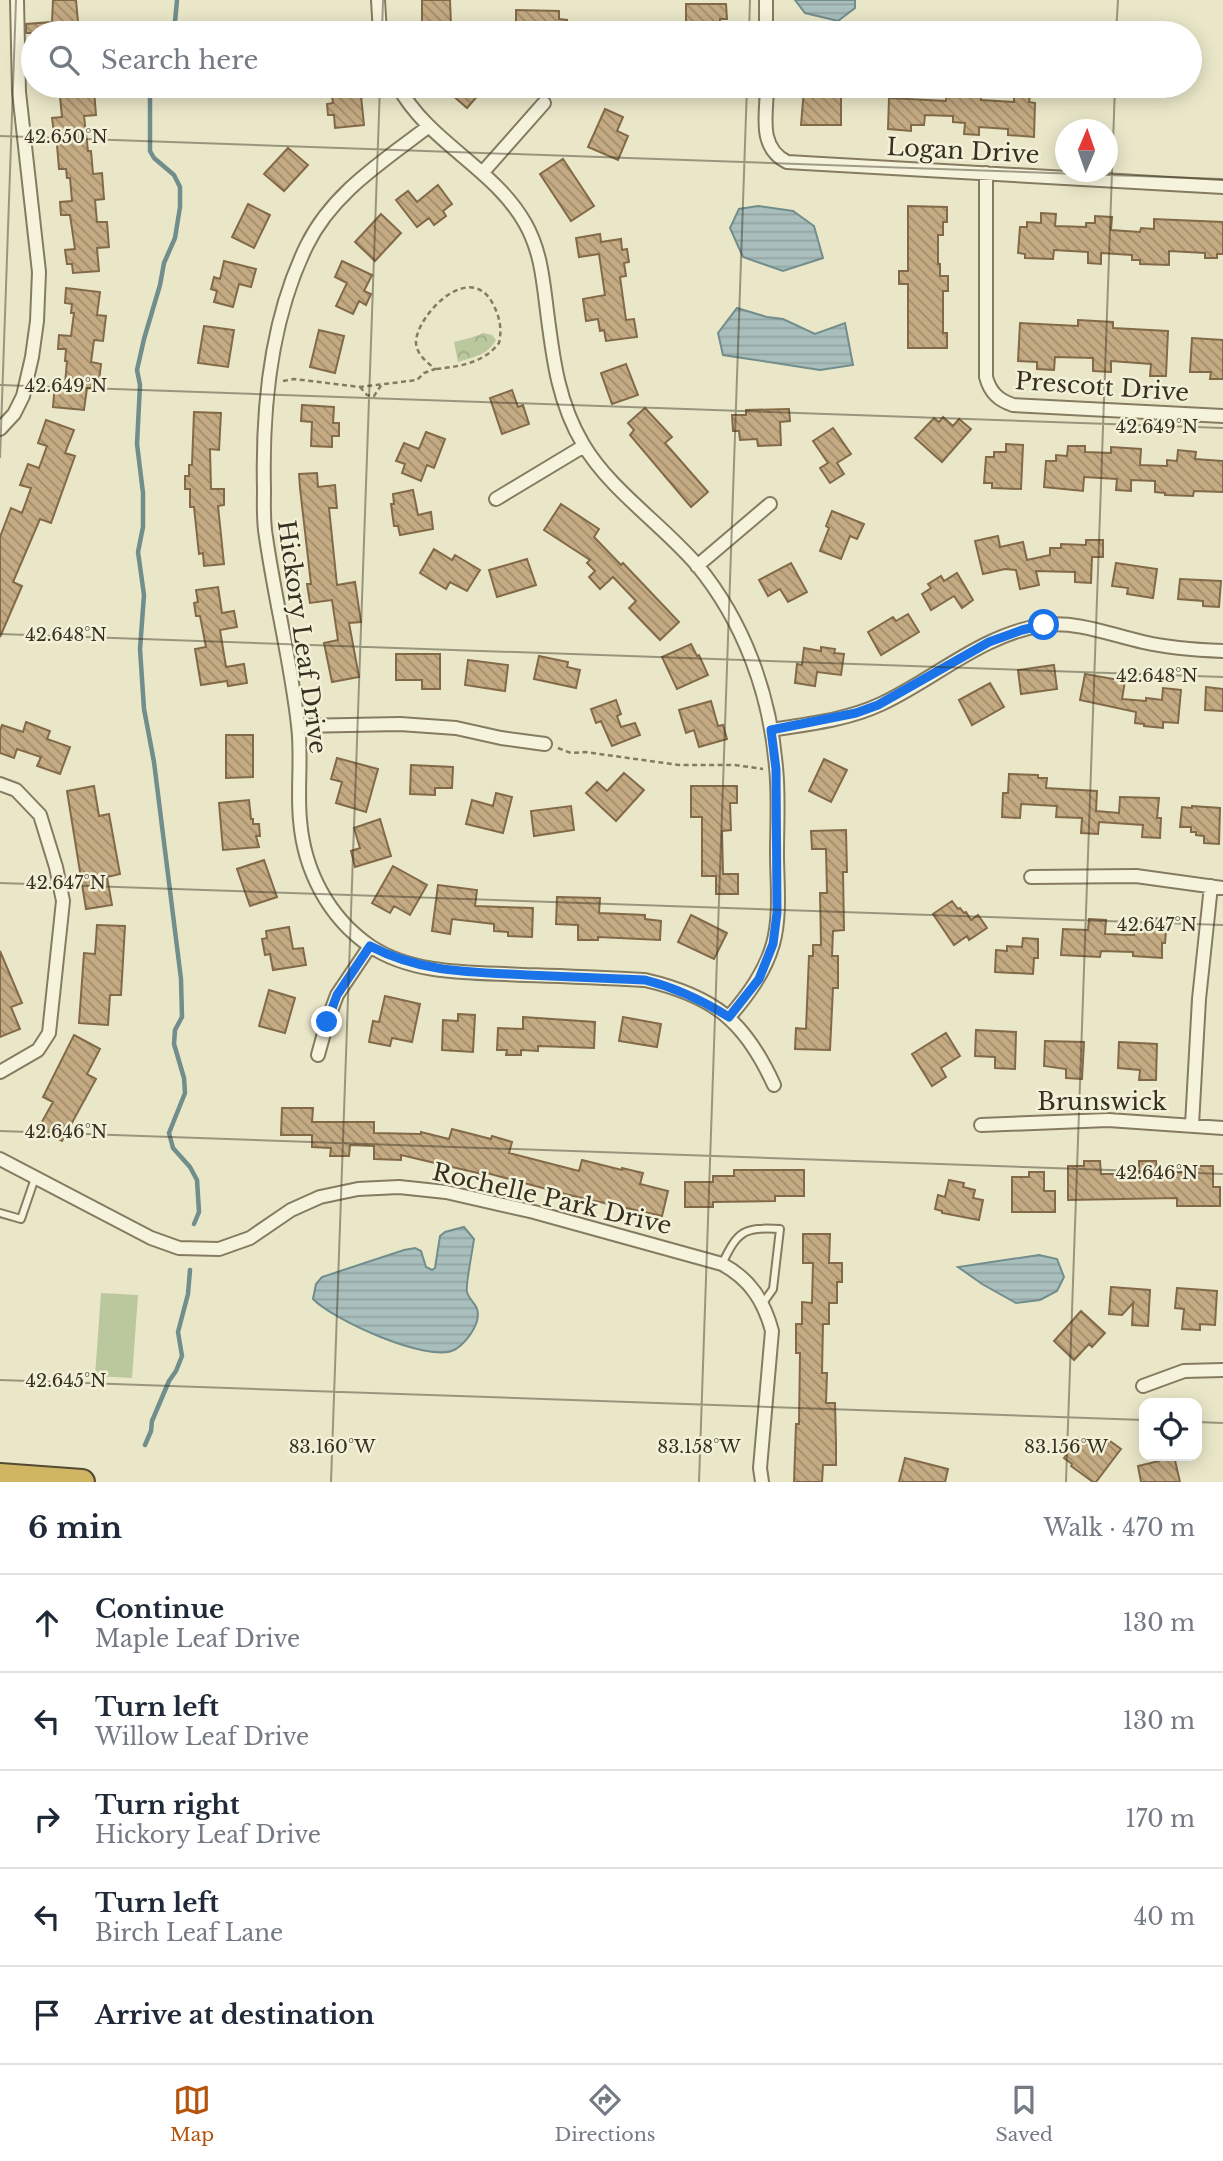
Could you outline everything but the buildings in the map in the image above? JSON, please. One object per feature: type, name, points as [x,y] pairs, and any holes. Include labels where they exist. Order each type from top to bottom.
[{"type":"highway","points":[[0,1476],[82,1482]]},
{"type":"street","points":[[0,429],[14,414],[23,396],[37,321],[39,272],[19,92],[17,0]]},
{"type":"street","points":[[379,0],[380,21]]},
{"type":"street","points":[[766,0],[766,21]]},
{"type":"street","points":[[407,98],[429,126],[482,172],[518,212],[541,257],[557,379],[564,403],[584,446],[604,471],[697,566],[721,600],[745,643],[759,679],[771,730],[776,769],[777,913],[773,944],[759,979],[729,1017]]},
{"type":"street","name":"Logan Drive","points":[[766,98],[765,124],[768,143],[779,158],[787,162],[1223,187]]},
{"type":"street","points":[[482,172],[544,103]]},
{"type":"street","name":"Hickory Leaf Drive","points":[[429,126],[351,186],[327,213],[314,233],[281,317],[269,380],[263,442],[265,533],[298,726],[299,818],[302,844],[311,874],[327,904],[350,929],[370,946],[419,966],[451,971],[645,980],[675,987],[729,1017],[760,1055],[774,1085]]},
{"type":"street","name":"Prescott Drive","points":[[986,173],[986,377],[995,395],[1013,405],[1223,416]]},
{"type":"street","points":[[496,499],[584,446]]},
{"type":"street","points":[[697,566],[770,504]]},
{"type":"street","points":[[771,730],[856,713],[878,705],[989,642],[1044,625],[1079,626],[1163,646],[1223,652]]},
{"type":"street","points":[[298,726],[414,725],[456,728],[545,744]]},
{"type":"street","points":[[0,784],[16,790],[40,815],[63,901],[50,1033],[38,1050],[0,1072]]},
{"type":"street","points":[[1031,877],[1136,876],[1217,887],[1199,999],[1192,1125]]},
{"type":"street","points":[[318,1055],[337,995],[370,946]]},
{"type":"street","name":"Brunswick","points":[[981,1125],[1086,1120],[1223,1128]]},
{"type":"street","name":"Rochelle Park Drive","points":[[0,1159],[151,1238],[189,1249],[219,1249],[234,1245],[250,1238],[291,1210],[320,1197],[358,1189],[399,1187],[446,1192],[534,1212],[722,1264],[744,1279],[763,1303],[772,1331],[761,1448],[762,1482]]},
{"type":"street","points":[[1143,1386],[1184,1371],[1223,1370]]},
{"type":"lane","points":[[0,1213],[21,1219],[35,1177]]},
{"type":"lane","points":[[722,1264],[738,1235],[751,1229],[780,1229],[773,1289],[763,1303]]},
{"type":"path","points":[[269,380],[295,379],[360,387],[417,380],[424,373],[435,369],[449,368],[485,357],[499,343],[500,324],[494,306],[480,289],[467,286],[456,289],[440,301],[419,330],[416,344],[423,359],[435,369]]},
{"type":"path","points":[[360,387],[367,394],[374,396],[382,384]]},
{"type":"path","points":[[545,744],[571,752],[679,765],[735,765],[776,769]]},
{"type":"green space","points":[[483,333],[492,335],[496,340],[493,345],[480,355],[458,362],[454,342]]},
{"type":"green space","points":[[101,1293],[138,1295],[132,1378],[95,1376]]},
{"type":"water","points":[[795,0],[855,0],[855,8],[838,21],[805,13]]},
{"type":"water","points":[[758,206],[793,211],[814,226],[823,258],[783,271],[743,257],[730,228],[739,209]]},
{"type":"water","points":[[737,308],[783,319],[815,334],[845,323],[853,365],[820,370],[723,355],[718,333]]},
{"type":"water","points":[[464,1227],[474,1239],[467,1289],[478,1315],[471,1333],[454,1350],[441,1352],[403,1345],[340,1318],[313,1299],[316,1284],[322,1277],[404,1250],[415,1248],[421,1251],[426,1267],[432,1270],[435,1268],[440,1236]]},
{"type":"water","points":[[1039,1255],[1057,1259],[1064,1277],[1057,1291],[1040,1300],[1016,1303],[958,1267]]},
{"type":"waterway","points":[[175,21],[177,0]]},
{"type":"waterway","points":[[150,98],[150,151],[154,158],[174,175],[180,187],[180,207],[175,238],[164,263],[137,370],[140,385],[137,444],[143,493],[143,527],[138,552],[144,595],[140,649],[144,709],[154,762],[181,979],[182,1017],[175,1030],[174,1044],[184,1078],[185,1093],[169,1133],[173,1148],[190,1167],[197,1180],[199,1212],[194,1224]]},
{"type":"waterway","points":[[145,1445],[152,1421],[182,1356],[178,1332],[188,1294],[190,1270]]},
{"type":"route","points":[[327,1022],[337,995],[370,946],[419,966],[451,971],[645,980],[675,987],[729,1017],[759,979],[773,944],[777,913],[776,769],[771,730],[856,713],[878,705],[989,642],[1044,625]]}]
